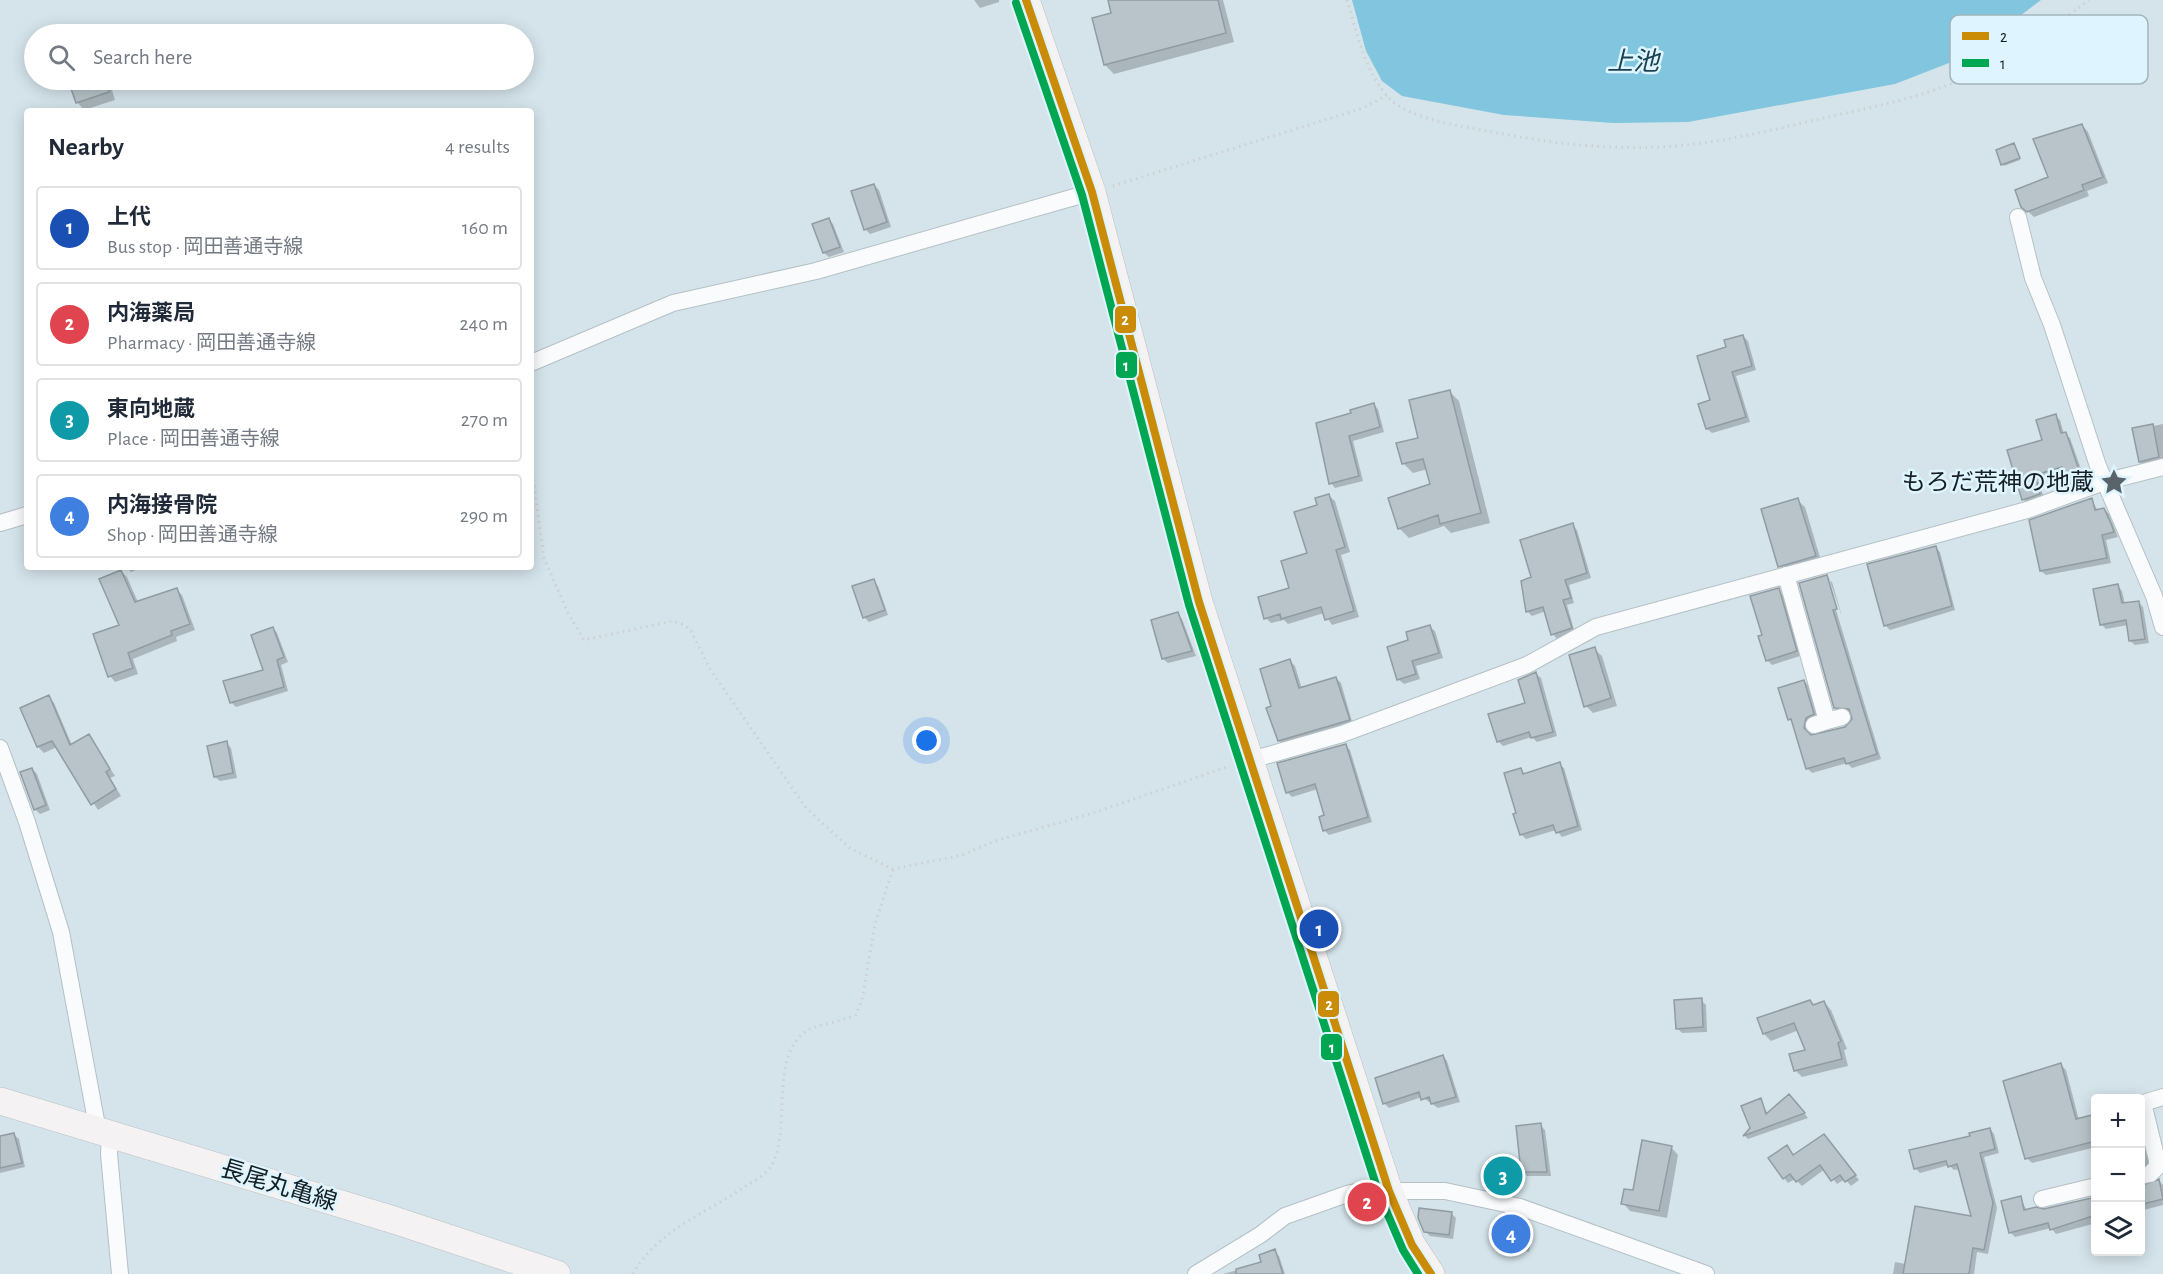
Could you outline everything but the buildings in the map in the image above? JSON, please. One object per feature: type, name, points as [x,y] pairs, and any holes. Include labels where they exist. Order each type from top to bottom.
[{"type":"main road","points":[[1026,0],[1092,192],[1199,602],[1389,1191],[1412,1245],[1431,1274]]},
{"type":"main road","name":"長尾丸亀線","points":[[0,1101],[394,1220],[556,1274]]},
{"type":"street","points":[[534,362],[673,303],[816,271],[1092,192]]},
{"type":"street","points":[[2018,217],[2033,278],[2052,325],[2104,482],[2154,596],[2163,627]]},
{"type":"street","points":[[1251,760],[1342,734],[1527,665],[1596,627],[2027,510],[2104,482],[2163,467]]},
{"type":"street","points":[[0,523],[24,516]]},
{"type":"street","points":[[1786,574],[1827,721]]},
{"type":"street","points":[[0,748],[27,822],[61,932],[104,1132],[120,1274]]},
{"type":"street","points":[[2145,1175],[2150,1174],[2157,1167],[2157,1160],[2143,1103],[2163,1097]]},
{"type":"street","points":[[1196,1274],[1260,1235],[1285,1216],[1347,1194],[1377,1187],[1389,1191],[1445,1191],[1520,1207],[1706,1274]]},
{"type":"street","points":[[2042,1199],[2091,1187]]},
{"type":"path","points":[[1347,0],[1362,51],[1391,100],[1415,113],[1444,123],[1509,135],[1588,145],[1685,145],[1734,138],[1888,104],[1950,83]]},
{"type":"path","points":[[2068,15],[2089,0]]},
{"type":"path","points":[[1092,192],[1363,108],[1387,95]]},
{"type":"path","points":[[534,484],[544,558],[568,613],[584,640],[673,621],[684,625],[691,631],[710,669],[806,808],[851,849],[893,868],[962,855],[995,841],[1093,813],[1126,800],[1251,760]]},
{"type":"path","points":[[633,1274],[642,1257],[664,1236],[723,1202],[771,1168],[777,1153],[784,1079],[793,1044],[809,1029],[838,1023],[856,1015],[862,1000],[875,924],[893,868]]},
{"type":"water","name":"上池","points":[[1352,0],[2041,0],[2021,15],[1950,15],[1950,63],[1895,84],[1688,122],[1613,123],[1504,115],[1402,96],[1382,81],[1366,51]]},
{"type":"transit line","name":"2","points":[[1026,0],[1092,192],[1199,602],[1389,1191],[1412,1245],[1431,1274]]},
{"type":"transit line","name":"1","points":[[1016,3],[1082,195],[1189,605],[1379,1194],[1403,1250],[1418,1274]]},
{"type":"place","name":"もろだ荒神の地蔵","points":[[2114,482]]},
{"type":"place","name":"上代","points":[[1319,929]]},
{"type":"place","name":"東向地蔵","points":[[1503,1176]]},
{"type":"place","name":"内海薬局","points":[[1367,1202]]},
{"type":"place","name":"内海接骨院","points":[[1511,1234]]}]
